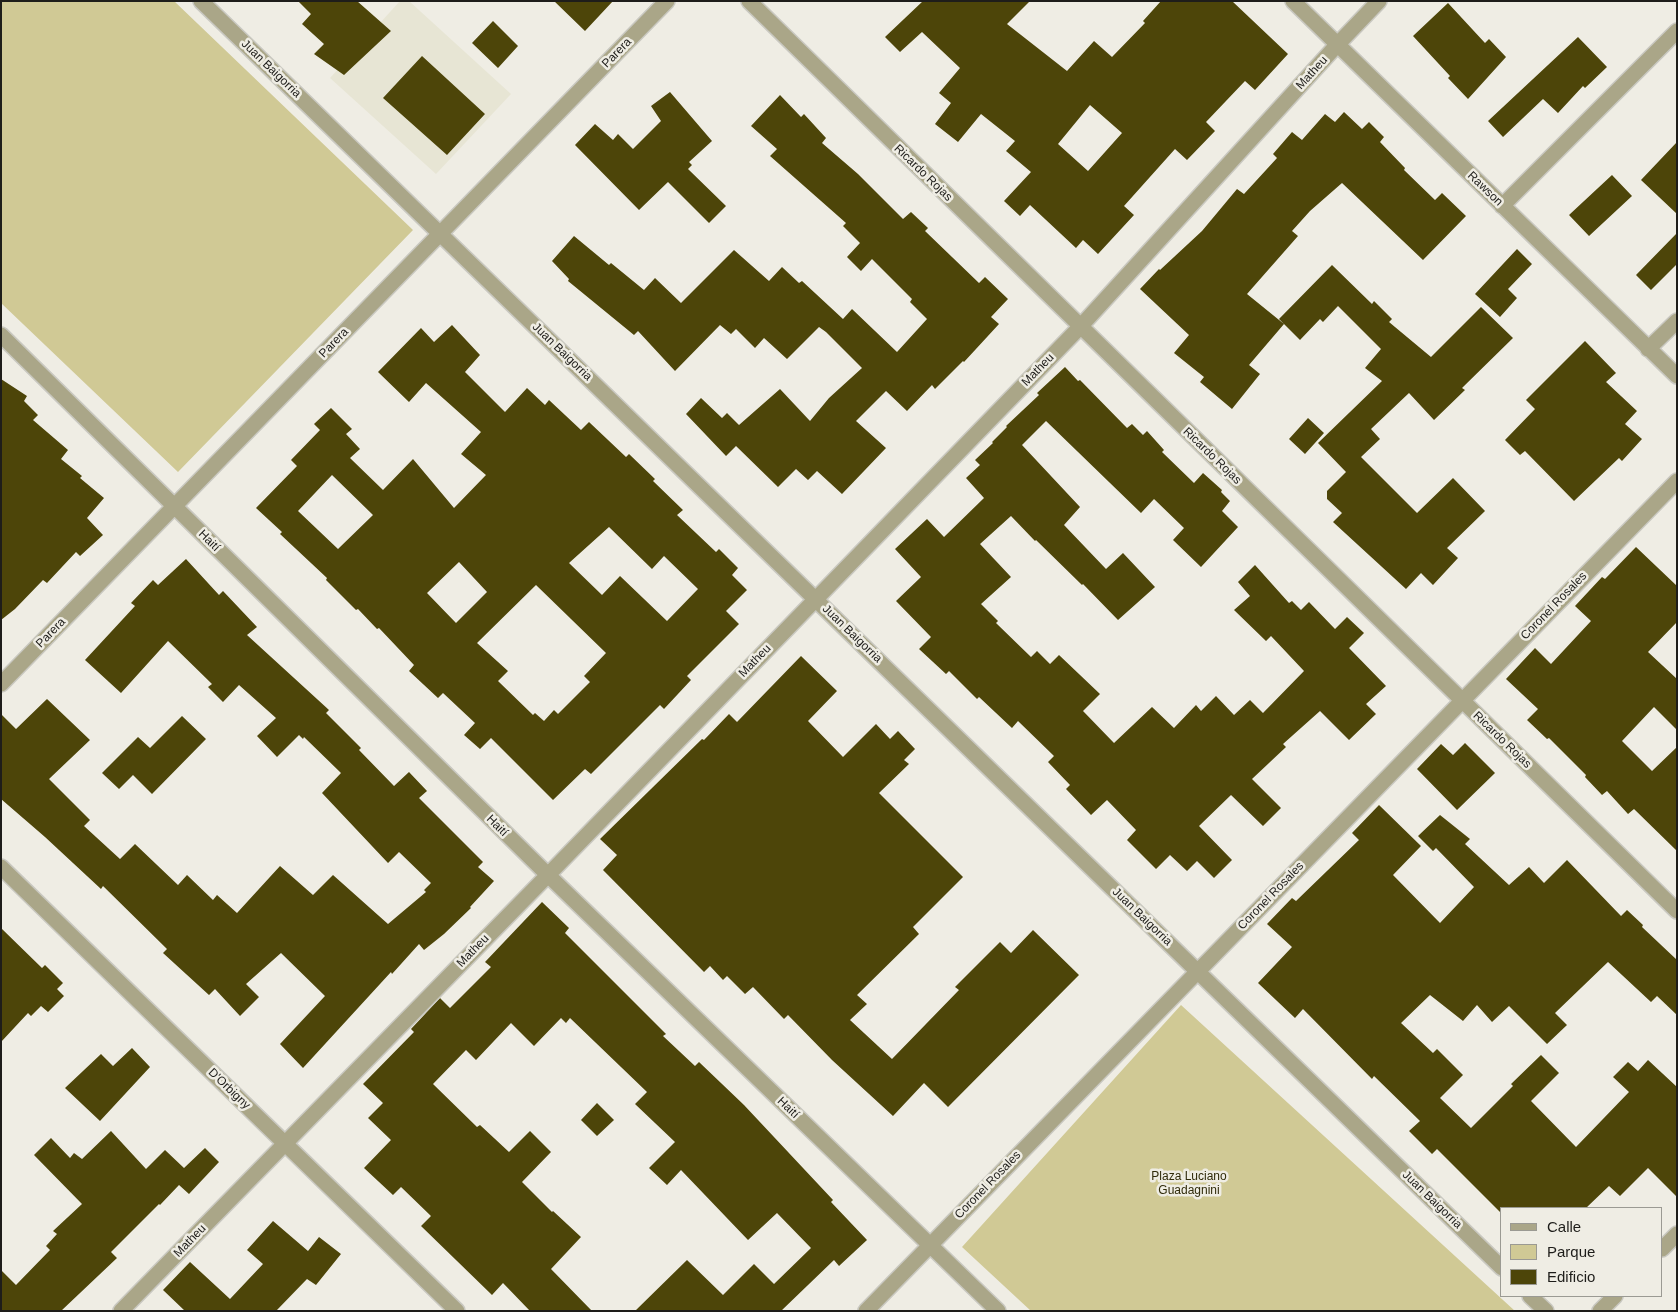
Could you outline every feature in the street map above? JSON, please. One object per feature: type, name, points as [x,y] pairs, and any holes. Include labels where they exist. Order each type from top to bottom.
[{"type":"street","name":"Juan Baigorria","points":[[201,1],[1500,1266]]},
{"type":"street","name":"Parera","points":[[1,684],[667,1]]},
{"type":"street","name":"Ricardo Rojas","points":[[748,1],[1677,911]]},
{"type":"street","name":"Rawson","points":[[1292,1],[1677,376]]},
{"type":"street","name":"Matheu","points":[[121,1311],[1080,327],[1379,1]]},
{"type":"street","points":[[1502,206],[1677,31]]},
{"type":"street","points":[[1648,349],[1677,321]]},
{"type":"street","name":"Haití","points":[[1,335],[548,875],[998,1311]]},
{"type":"street","name":"Coronel Rosales","points":[[866,1311],[1677,480]]},
{"type":"street","name":"D'Orbigny","points":[[1,868],[457,1311]]},
{"type":"street","points":[[1663,1248],[1677,1234]]},
{"type":"street","points":[[1531,1297],[1546,1311]]},
{"type":"street","points":[[1600,1311],[1614,1297]]},
{"type":"shaded area","points":[[400,1],[409,1],[511,94],[436,174],[330,78]]},
{"type":"green space","points":[[1,1],[174,1],[413,230],[178,472],[1,303]]},
{"type":"green space","name":"Plaza Luciano Guadagnini","points":[[1181,1005],[1515,1311],[1031,1311],[962,1247]]},
{"type":"building","points":[[298,1],[357,1],[391,31],[344,75],[314,54],[324,44],[302,24],[311,14]]},
{"type":"building","points":[[554,1],[613,1],[585,31]]},
{"type":"building","points":[[923,1],[1030,1],[1007,24],[1067,71],[1094,41],[1112,57],[1145,23],[1143,21],[1161,1],[1232,1],[1288,54],[1255,90],[1245,81],[1206,122],[1215,131],[1187,160],[1175,149],[1124,206],[1134,215],[1098,254],[1083,240],[1076,248],[1030,205],[1020,216],[1004,201],[1031,172],[1006,151],[1015,141],[981,114],[958,142],[935,124],[951,103],[939,93],[960,68],[922,32],[900,52],[885,37]],"holes":[[[1090,105],[1122,133],[1088,171],[1058,144]]]},
{"type":"building","points":[[1448,3],[1485,43],[1489,39],[1506,57],[1468,99],[1448,78],[1450,76],[1413,36]]},
{"type":"building","points":[[493,21],[518,46],[498,68],[472,43]]},
{"type":"building","points":[[1578,37],[1607,67],[1585,88],[1583,86],[1558,113],[1543,99],[1503,137],[1488,121]]},
{"type":"building","points":[[422,56],[485,114],[447,155],[383,98]]},
{"type":"building","points":[[670,92],[712,141],[689,162],[692,165],[688,169],[726,206],[709,223],[668,182],[639,210],[575,145],[595,124],[613,140],[618,134],[633,149],[661,121],[651,106]]},
{"type":"building","points":[[780,95],[801,117],[804,114],[826,138],[822,143],[858,174],[903,219],[911,212],[928,228],[925,231],[979,283],[985,277],[1008,299],[991,317],[999,324],[964,362],[935,389],[932,385],[907,411],[886,391],[856,421],[886,448],[842,494],[817,471],[808,480],[796,469],[778,487],[736,446],[726,456],[686,414],[701,398],[722,418],[727,413],[739,425],[780,389],[810,421],[829,398],[862,368],[826,332],[819,327],[787,359],[764,338],[755,348],[736,329],[731,334],[720,325],[675,371],[638,331],[634,335],[568,281],[569,279],[552,261],[574,236],[609,265],[611,263],[644,290],[655,278],[681,303],[734,250],[769,281],[782,267],[799,283],[802,281],[843,319],[852,309],[897,352],[927,319],[910,302],[912,299],[872,259],[861,271],[847,257],[860,243],[843,226],[846,223],[770,156],[777,149],[751,126]]},
{"type":"building","points":[[1344,112],[1362,129],[1369,122],[1384,137],[1380,142],[1405,168],[1404,170],[1435,200],[1442,193],[1466,216],[1423,260],[1342,183],[1310,211],[1292,231],[1298,236],[1247,294],[1284,324],[1249,365],[1260,374],[1232,409],[1200,382],[1204,377],[1174,353],[1189,335],[1140,289],[1159,269],[1202,231],[1237,189],[1244,194],[1277,158],[1273,154],[1292,132],[1302,140],[1325,114],[1335,122]]},
{"type":"building","points":[[1677,142],[1677,214],[1641,180]]},
{"type":"building","points":[[1612,175],[1632,196],[1589,236],[1569,215]]},
{"type":"building","points":[[1677,233],[1677,264],[1651,290],[1636,275]]},
{"type":"building","points":[[1517,249],[1532,264],[1508,289],[1517,298],[1500,317],[1475,294]]},
{"type":"building","points":[[1332,265],[1372,304],[1374,301],[1392,319],[1389,322],[1431,357],[1481,307],[1513,338],[1462,388],[1465,390],[1434,420],[1409,393],[1371,429],[1380,439],[1361,457],[1417,513],[1453,478],[1485,511],[1447,548],[1458,558],[1433,585],[1421,573],[1406,589],[1333,522],[1342,513],[1327,499],[1327,491],[1346,472],[1318,443],[1382,381],[1365,368],[1381,349],[1338,306],[1323,322],[1320,319],[1300,340],[1279,319]]},
{"type":"building","points":[[452,325],[480,355],[465,372],[505,412],[527,388],[545,405],[549,400],[581,430],[589,422],[626,457],[629,454],[655,479],[653,481],[683,510],[677,515],[716,552],[719,549],[738,568],[732,575],[747,590],[726,611],[739,624],[687,676],[691,680],[664,709],[660,705],[591,774],[585,769],[553,800],[491,738],[480,749],[464,735],[475,723],[443,693],[438,698],[409,671],[414,665],[379,628],[377,629],[358,609],[356,610],[326,580],[327,578],[280,534],[282,532],[256,508],[297,466],[291,460],[320,430],[314,424],[331,408],[352,429],[346,434],[360,449],[350,458],[383,490],[413,459],[454,508],[486,475],[461,454],[481,432],[426,383],[409,402],[378,372],[421,328],[434,342]],"holes":[[[332,475],[373,515],[338,549],[298,511]],[[609,527],[652,569],[664,556],[698,589],[667,621],[620,576],[602,595],[569,563]],[[459,562],[487,592],[456,623],[427,593]],[[536,585],[606,653],[584,676],[590,682],[558,714],[554,710],[544,721],[535,713],[533,715],[498,681],[508,671],[477,643]]]},
{"type":"building","points":[[1585,341],[1616,373],[1606,382],[1637,411],[1625,424],[1642,439],[1622,461],[1619,458],[1574,501],[1525,451],[1520,455],[1505,440],[1535,409],[1526,400]]},
{"type":"building","points":[[1065,367],[1127,428],[1132,424],[1143,435],[1147,431],[1164,450],[1162,452],[1194,483],[1203,473],[1222,490],[1221,492],[1230,501],[1222,511],[1238,527],[1201,567],[1173,540],[1184,528],[1154,499],[1141,513],[1046,421],[1022,445],[1080,507],[1064,525],[1106,569],[1123,553],[1155,587],[1118,620],[1011,516],[980,544],[1011,577],[981,604],[998,621],[996,623],[1031,657],[1037,651],[1050,664],[1059,655],[1100,694],[1083,711],[1114,743],[1152,707],[1174,728],[1196,705],[1201,711],[1216,696],[1234,715],[1250,700],[1263,713],[1304,671],[1271,636],[1266,641],[1234,610],[1250,596],[1238,582],[1255,565],[1289,603],[1292,601],[1301,610],[1309,602],[1335,629],[1347,617],[1364,633],[1349,648],[1386,686],[1366,704],[1376,714],[1349,740],[1320,711],[1283,744],[1286,747],[1252,779],[1281,808],[1263,826],[1231,795],[1199,826],[1232,860],[1214,878],[1197,861],[1187,871],[1170,855],[1156,869],[1127,840],[1136,830],[1107,800],[1091,815],[1066,789],[1070,785],[1048,762],[1054,756],[1018,721],[1012,728],[979,697],[977,699],[949,671],[946,674],[919,649],[931,637],[896,601],[921,577],[895,549],[927,519],[944,537],[984,498],[966,478],[980,465],[975,460],[993,443],[1006,426],[1039,395],[1037,393]]},
{"type":"building","points":[[1,379],[27,396],[24,401],[38,415],[33,420],[68,450],[61,459],[82,476],[80,478],[104,498],[87,518],[103,535],[80,556],[76,552],[47,583],[43,580],[15,609],[1,620]]},
{"type":"building","points":[[1308,418],[1324,433],[1305,454],[1289,439]]},
{"type":"building","points":[[1636,547],[1677,586],[1677,622],[1648,652],[1677,679],[1677,730],[1654,707],[1622,741],[1652,771],[1677,747],[1677,851],[1634,809],[1628,814],[1607,791],[1602,795],[1585,777],[1586,775],[1549,738],[1547,739],[1527,720],[1538,709],[1506,679],[1535,648],[1551,664],[1591,621],[1575,606],[1602,577],[1605,579]]},
{"type":"building","points":[[186,559],[219,595],[223,591],[257,627],[247,635],[329,710],[326,713],[361,748],[359,750],[394,786],[409,772],[427,791],[419,798],[483,862],[478,867],[494,881],[471,908],[444,934],[424,950],[419,944],[303,1068],[280,1044],[325,996],[281,953],[246,984],[259,997],[240,1016],[215,989],[209,995],[163,953],[167,949],[103,886],[101,889],[1,799],[1,714],[16,729],[47,699],[90,740],[49,779],[90,820],[84,826],[120,859],[135,844],[178,885],[187,875],[213,900],[217,895],[237,913],[280,866],[313,895],[333,875],[388,924],[426,892],[424,890],[431,883],[399,852],[388,863],[322,793],[341,773],[304,737],[303,739],[299,735],[277,757],[257,736],[276,718],[239,685],[223,702],[208,687],[212,684],[168,641],[121,693],[85,660],[135,606],[131,603],[153,580],[158,585]]},
{"type":"building","points":[[801,656],[837,691],[808,721],[843,757],[876,724],[890,739],[898,731],[915,749],[904,760],[909,764],[879,793],[963,877],[913,927],[919,934],[857,995],[867,1004],[850,1020],[892,1059],[959,990],[955,987],[1000,942],[1011,953],[1033,930],[1079,975],[948,1107],[924,1083],[893,1116],[832,1060],[788,1015],[784,1019],[753,987],[745,994],[727,976],[723,980],[710,966],[704,972],[603,870],[617,855],[600,839],[729,714],[737,722]]},
{"type":"building","points":[[182,716],[206,739],[152,794],[133,775],[119,789],[102,773],[138,737],[150,748]]},
{"type":"building","points":[[1465,743],[1495,773],[1457,810],[1417,769],[1441,744],[1453,755]]},
{"type":"building","points":[[1379,805],[1421,846],[1393,875],[1440,923],[1474,887],[1436,848],[1433,851],[1418,836],[1440,815],[1470,839],[1465,844],[1509,885],[1529,867],[1544,883],[1567,860],[1621,916],[1627,910],[1677,960],[1677,1015],[1657,996],[1651,1002],[1608,962],[1555,1013],[1567,1025],[1547,1044],[1509,1006],[1492,1022],[1477,1005],[1463,1021],[1430,995],[1401,1023],[1433,1053],[1437,1049],[1463,1075],[1440,1098],[1471,1128],[1513,1086],[1511,1084],[1541,1055],[1559,1073],[1531,1101],[1576,1147],[1629,1092],[1613,1077],[1628,1062],[1638,1071],[1648,1060],[1677,1087],[1677,1197],[1648,1168],[1620,1196],[1609,1186],[1587,1207],[1500,1207],[1500,1212],[1437,1149],[1432,1154],[1409,1131],[1420,1121],[1374,1076],[1372,1079],[1303,1009],[1295,1018],[1258,983],[1292,947],[1267,924],[1292,898],[1296,901],[1359,840],[1352,833]]},
{"type":"building","points":[[542,902],[569,928],[565,933],[666,1034],[663,1036],[695,1066],[699,1062],[744,1105],[833,1200],[831,1202],[867,1240],[839,1266],[834,1260],[781,1311],[635,1311],[687,1260],[723,1295],[754,1264],[774,1284],[811,1248],[777,1213],[748,1240],[681,1170],[667,1185],[649,1168],[675,1142],[635,1104],[647,1092],[570,1018],[566,1023],[561,1018],[534,1046],[511,1023],[476,1060],[466,1050],[433,1084],[477,1127],[480,1125],[509,1152],[530,1131],[551,1152],[522,1182],[581,1237],[551,1269],[592,1311],[530,1311],[503,1283],[492,1295],[421,1226],[431,1216],[401,1187],[393,1195],[364,1168],[391,1140],[368,1118],[383,1103],[363,1084],[414,1032],[411,1029],[440,998],[450,1008],[491,967],[485,962]]},
{"type":"building","points":[[1,928],[42,968],[45,965],[63,983],[57,989],[64,996],[48,1012],[41,1006],[31,1016],[28,1013],[1,1042]]},
{"type":"building","points":[[132,1048],[150,1067],[100,1121],[65,1088],[101,1054],[113,1066]]},
{"type":"building","points":[[597,1103],[614,1120],[597,1136],[581,1120]]},
{"type":"building","points":[[111,1131],[146,1169],[165,1150],[184,1168],[205,1148],[219,1162],[189,1194],[179,1185],[111,1252],[117,1258],[61,1311],[1,1311],[1,1270],[16,1285],[50,1250],[46,1246],[57,1234],[53,1231],[82,1204],[34,1155],[51,1138],[70,1158],[74,1153],[82,1159]]},
{"type":"building","points":[[273,1221],[308,1251],[319,1237],[341,1254],[316,1285],[307,1279],[276,1311],[185,1311],[163,1290],[190,1262],[230,1299],[263,1264],[247,1250]]}]
